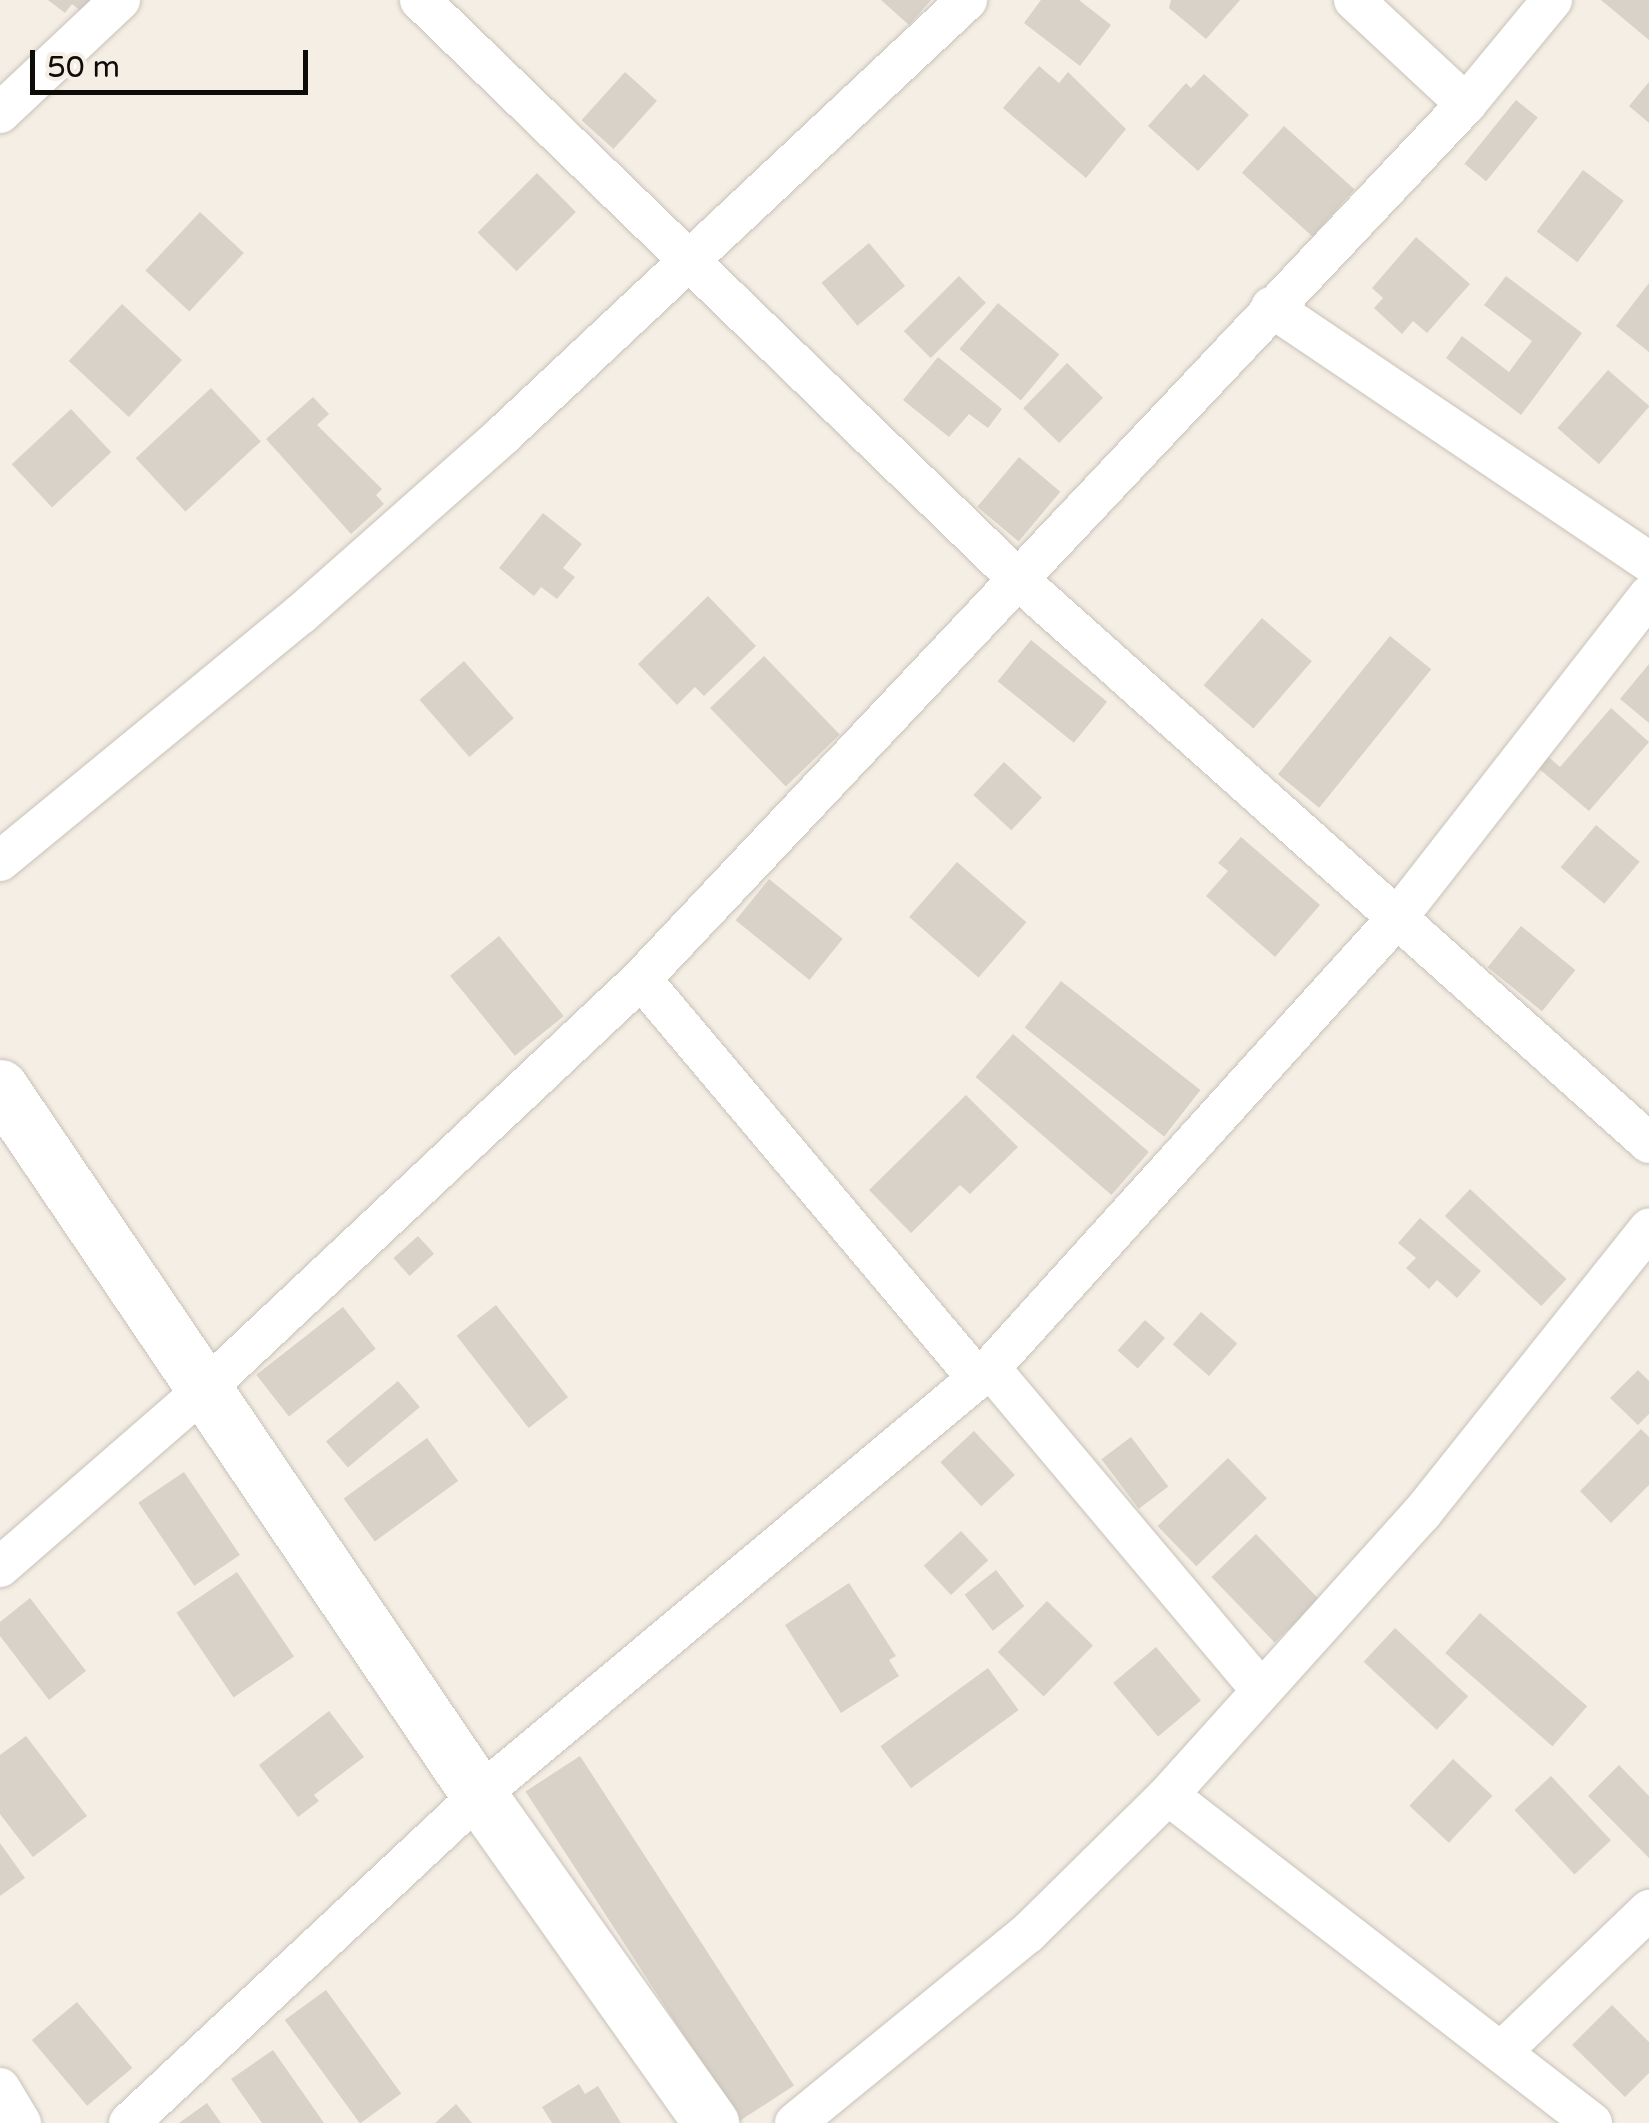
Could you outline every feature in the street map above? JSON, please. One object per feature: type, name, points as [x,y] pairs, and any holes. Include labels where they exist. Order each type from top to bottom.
[{"type":"street","points":[[0,113],[120,0]]},
{"type":"street","points":[[420,0],[691,258],[1020,582],[1649,1144]]},
{"type":"street","points":[[0,861],[300,614],[967,0]]},
{"type":"street","points":[[1354,0],[1466,104]]},
{"type":"street","points":[[0,1566],[207,1387],[641,979],[1020,582],[1271,307],[1466,104],[1552,0]]},
{"type":"street","points":[[1271,307],[1649,562]]},
{"type":"street","points":[[129,2123],[480,1795],[984,1373],[1397,918],[1649,594]]},
{"type":"street","points":[[641,979],[1260,1689]]},
{"type":"street","points":[[0,1087],[480,1795],[712,2123]]},
{"type":"street","points":[[795,2123],[1028,1933],[1168,1795],[1422,1514],[1649,1230]]},
{"type":"street","points":[[1168,1795],[1592,2123]]},
{"type":"street","points":[[1502,2051],[1649,1910]]},
{"type":"street","points":[[0,2088],[21,2123]]},
{"type":"building","points":[[48,0],[97,0],[86,15],[72,4],[65,13]]},
{"type":"building","points":[[881,0],[931,0],[909,25]]},
{"type":"building","points":[[1041,0],[1079,0],[1111,25],[1080,66],[1024,23]]},
{"type":"building","points":[[1171,0],[1240,0],[1206,39],[1169,8]]},
{"type":"building","points":[[1601,0],[1649,0],[1649,40]]},
{"type":"building","points":[[1039,66],[1059,83],[1068,72],[1126,129],[1086,178],[1003,108]]},
{"type":"building","points":[[625,72],[657,101],[613,149],[582,120]]},
{"type":"building","points":[[1204,74],[1249,115],[1198,171],[1148,126],[1186,83],[1191,88]]},
{"type":"building","points":[[1649,82],[1649,123],[1629,106]]},
{"type":"building","points":[[1516,100],[1538,118],[1486,181],[1464,164]]},
{"type":"building","points":[[1284,126],[1355,190],[1312,236],[1242,173]]},
{"type":"building","points":[[1583,170],[1624,201],[1577,262],[1537,231]]},
{"type":"building","points":[[537,173],[576,212],[516,271],[478,232]]},
{"type":"building","points":[[200,212],[244,253],[189,311],[145,271]]},
{"type":"building","points":[[1416,237],[1470,284],[1427,333],[1413,321],[1402,334],[1374,308],[1383,298],[1372,288]]},
{"type":"building","points":[[869,243],[905,286],[858,326],[822,283]]},
{"type":"building","points":[[959,276],[986,303],[931,358],[904,331]]},
{"type":"building","points":[[1506,276],[1582,333],[1521,415],[1446,358],[1462,336],[1509,372],[1532,341],[1484,305]]},
{"type":"building","points":[[1649,283],[1649,352],[1616,326]]},
{"type":"building","points":[[998,303],[1059,354],[1021,400],[959,349]]},
{"type":"building","points":[[122,304],[182,360],[129,417],[69,361]]},
{"type":"building","points":[[938,357],[1002,409],[988,428],[969,414],[949,437],[903,400]]},
{"type":"building","points":[[1067,363],[1103,398],[1059,443],[1023,408]]},
{"type":"building","points":[[1608,370],[1649,407],[1599,464],[1557,428]]},
{"type":"building","points":[[211,388],[261,441],[185,512],[136,458]]},
{"type":"building","points":[[313,397],[329,414],[317,425],[382,489],[376,495],[384,504],[351,534],[266,439]]},
{"type":"building","points":[[71,409],[111,452],[52,507],[12,464]]},
{"type":"building","points":[[1019,457],[1060,492],[1019,542],[977,507]]},
{"type":"building","points":[[543,513],[582,544],[563,568],[575,577],[557,599],[541,587],[534,596],[499,568]]},
{"type":"building","points":[[708,596],[756,646],[704,696],[695,687],[677,705],[638,664]]},
{"type":"building","points":[[1262,618],[1312,661],[1253,728],[1204,685]]},
{"type":"building","points":[[1390,636],[1431,669],[1319,808],[1278,774]]},
{"type":"building","points":[[1031,640],[1107,702],[1074,743],[998,681]]},
{"type":"building","points":[[764,656],[840,734],[786,787],[710,708]]},
{"type":"building","points":[[464,661],[514,718],[469,757],[419,700]]},
{"type":"building","points":[[1649,664],[1649,723],[1620,699]]},
{"type":"building","points":[[1611,708],[1649,742],[1589,811],[1531,762],[1541,750],[1560,767]]},
{"type":"building","points":[[1004,762],[1042,797],[1011,830],[973,795]]},
{"type":"building","points":[[1596,825],[1640,862],[1604,904],[1561,867]]},
{"type":"building","points":[[1241,837],[1320,905],[1275,957],[1206,896],[1228,871],[1218,863]]},
{"type":"building","points":[[957,862],[1026,922],[979,977],[909,917]]},
{"type":"building","points":[[769,879],[843,939],[809,980],[736,920]]},
{"type":"building","points":[[1521,926],[1575,970],[1542,1011],[1488,967]]},
{"type":"building","points":[[499,936],[564,1016],[515,1056],[450,976]]},
{"type":"building","points":[[1061,981],[1200,1090],[1164,1136],[1025,1027]]},
{"type":"building","points":[[1013,1034],[1149,1152],[1111,1195],[976,1077]]},
{"type":"building","points":[[966,1095],[1018,1147],[970,1194],[960,1185],[911,1233],[869,1190]]},
{"type":"building","points":[[1470,1189],[1567,1279],[1541,1306],[1445,1216]]},
{"type":"building","points":[[1420,1218],[1481,1271],[1457,1298],[1437,1280],[1429,1289],[1406,1268],[1416,1258],[1398,1243]]},
{"type":"building","points":[[418,1236],[434,1254],[410,1276],[393,1258]]},
{"type":"building","points":[[496,1305],[568,1397],[529,1428],[457,1336]]},
{"type":"building","points":[[343,1307],[376,1349],[289,1416],[256,1375]]},
{"type":"building","points":[[1201,1312],[1237,1343],[1209,1376],[1173,1344]]},
{"type":"building","points":[[1145,1320],[1165,1338],[1138,1369],[1118,1350]]},
{"type":"building","points":[[1638,1370],[1649,1381],[1649,1414],[1638,1425],[1610,1398]]},
{"type":"building","points":[[398,1381],[420,1407],[348,1467],[326,1441]]},
{"type":"building","points":[[1641,1429],[1649,1437],[1649,1485],[1611,1523],[1580,1491]]},
{"type":"building","points":[[974,1431],[1015,1475],[981,1506],[940,1462]]},
{"type":"building","points":[[1131,1437],[1168,1487],[1139,1509],[1101,1459]]},
{"type":"building","points":[[427,1438],[458,1481],[375,1541],[344,1499]]},
{"type":"building","points":[[1228,1458],[1267,1498],[1196,1566],[1158,1526]]},
{"type":"building","points":[[184,1472],[240,1555],[194,1586],[138,1503]]},
{"type":"building","points":[[961,1531],[988,1560],[951,1595],[924,1566]]},
{"type":"building","points":[[1256,1534],[1319,1599],[1275,1643],[1211,1577]]},
{"type":"building","points":[[996,1570],[1024,1606],[993,1631],[964,1595]]},
{"type":"building","points":[[237,1572],[294,1657],[234,1697],[176,1613]]},
{"type":"building","points":[[849,1583],[896,1656],[889,1660],[899,1676],[841,1713],[785,1625]]},
{"type":"building","points":[[30,1598],[86,1671],[49,1700],[0,1636],[0,1622]]},
{"type":"building","points":[[1047,1601],[1093,1645],[1044,1697],[998,1652]]},
{"type":"building","points":[[1480,1613],[1587,1706],[1552,1746],[1445,1653]]},
{"type":"building","points":[[1395,1628],[1468,1696],[1437,1730],[1364,1662]]},
{"type":"building","points":[[1156,1647],[1201,1701],[1158,1737],[1113,1683]]},
{"type":"building","points":[[988,1668],[1019,1710],[911,1788],[880,1746]]},
{"type":"building","points":[[329,1711],[364,1757],[314,1795],[319,1801],[298,1817],[259,1765]]},
{"type":"building","points":[[26,1736],[87,1816],[33,1857],[0,1814],[0,1755]]},
{"type":"building","points":[[580,1756],[794,2086],[740,2121],[525,1791]]},
{"type":"building","points":[[1453,1759],[1492,1796],[1449,1843],[1409,1806]]},
{"type":"building","points":[[1619,1765],[1649,1796],[1649,1858],[1588,1796]]},
{"type":"building","points":[[1551,1776],[1611,1840],[1574,1874],[1514,1810]]},
{"type":"building","points":[[0,1843],[25,1878],[0,1896]]},
{"type":"building","points":[[326,1990],[401,2094],[360,2123],[285,2020]]},
{"type":"building","points":[[77,2002],[132,2068],[87,2106],[32,2040]]},
{"type":"building","points":[[1612,2005],[1649,2042],[1649,2073],[1625,2097],[1572,2045]]},
{"type":"building","points":[[273,2050],[324,2123],[262,2123],[231,2079]]},
{"type":"building","points":[[579,2084],[585,2094],[598,2086],[621,2123],[552,2123],[542,2107]]},
{"type":"building","points":[[207,2103],[221,2123],[179,2123]]},
{"type":"building","points":[[456,2104],[472,2123],[435,2123]]}]
